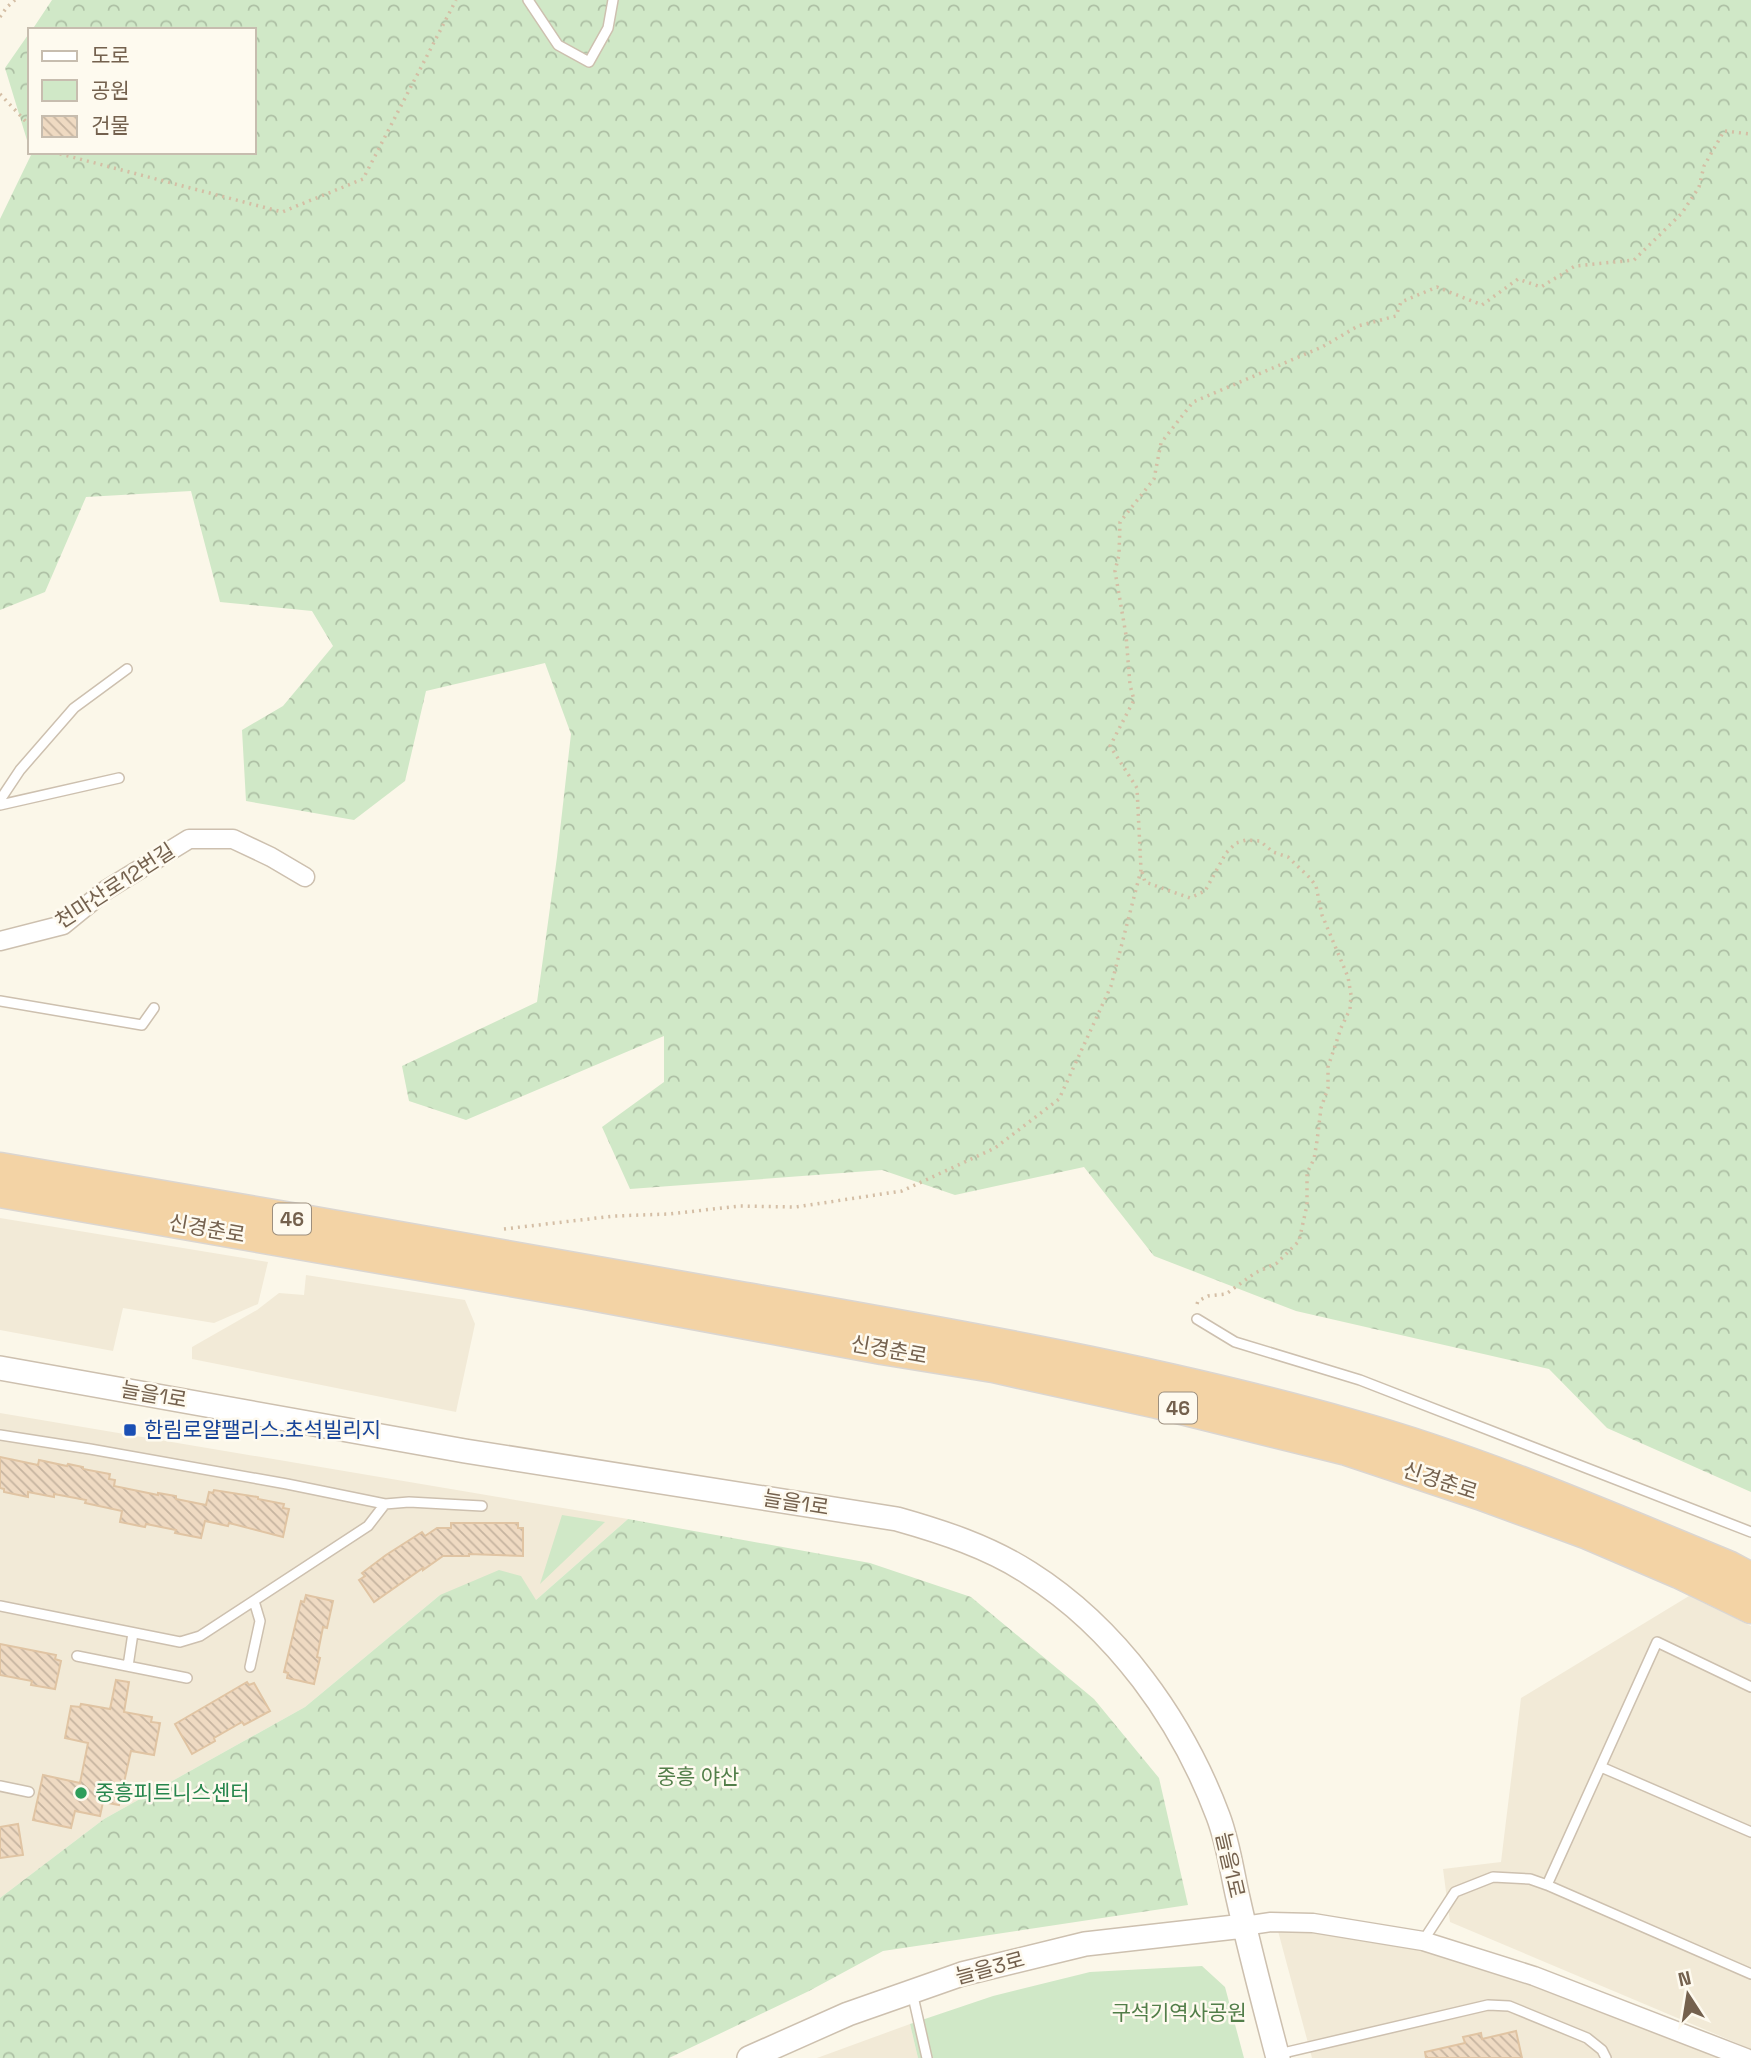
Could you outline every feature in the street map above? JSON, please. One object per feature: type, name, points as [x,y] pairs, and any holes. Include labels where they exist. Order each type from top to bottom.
[{"type":"highway","name":"신경춘로","points":[[0,1168],[582,1281],[882,1349],[993,1367],[1157,1403],[1347,1450],[1588,1534],[1679,1573],[1751,1608]]},
{"type":"highway","name":"신경춘로","points":[[0,1192],[582,1281],[906,1326],[1076,1359],[1232,1394],[1352,1425],[1501,1474],[1728,1566],[1751,1578]]},
{"type":"street","name":"천마산로12번길","points":[[0,941],[63,925],[106,890],[189,838],[233,839],[305,877]]},
{"type":"street","name":"늘을1로","points":[[0,1368],[465,1451],[897,1519],[980,1547],[1029,1572],[1067,1600],[1105,1634],[1146,1682],[1187,1747],[1219,1817],[1277,2056]]},
{"type":"street","points":[[1244,1926],[1271,1922],[1313,1923],[1423,1941],[1534,1976],[1746,2058]]},
{"type":"street","name":"늘을3로","points":[[749,2058],[848,2014],[962,1973],[1085,1944],[1244,1926]]},
{"type":"lane","points":[[528,0],[558,45],[589,62],[608,28],[613,0]]},
{"type":"lane","points":[[0,802],[20,770],[74,708],[127,668]]},
{"type":"lane","points":[[0,802],[119,778]]},
{"type":"lane","points":[[0,1001],[142,1025],[154,1008]]},
{"type":"lane","points":[[1197,1319],[1235,1342],[1360,1380],[1751,1532]]},
{"type":"lane","points":[[0,1435],[90,1448],[385,1504],[409,1502],[482,1506]]},
{"type":"lane","points":[[0,1606],[180,1642],[200,1636],[368,1526],[385,1504]]},
{"type":"lane","points":[[250,1667],[260,1621],[254,1601]]},
{"type":"lane","points":[[128,1666],[133,1633]]},
{"type":"lane","points":[[1547,1885],[1657,1643],[1751,1687]]},
{"type":"lane","points":[[77,1656],[187,1678]]},
{"type":"lane","points":[[1601,1767],[1751,1832]]},
{"type":"lane","points":[[0,1786],[29,1792]]},
{"type":"lane","points":[[1423,1941],[1455,1892],[1493,1877],[1530,1879],[1751,1974]]},
{"type":"lane","points":[[912,1992],[927,2058]]},
{"type":"lane","points":[[1277,2056],[1488,2005],[1509,2006],[1587,2038],[1602,2050],[1606,2058]]},
{"type":"path","points":[[0,17],[15,0]]},
{"type":"path","points":[[61,154],[282,212],[363,179],[456,0]]},
{"type":"path","points":[[0,94],[28,125]]},
{"type":"path","points":[[1197,1319],[1198,1301],[1208,1296],[1226,1294],[1255,1273],[1277,1264],[1299,1241],[1307,1205],[1307,1173],[1314,1159],[1321,1108],[1328,1088],[1328,1067],[1340,1028],[1350,1009],[1351,995],[1348,977],[1322,915],[1316,886],[1288,857],[1273,852],[1260,841],[1246,840],[1236,844],[1226,853],[1205,891],[1190,898],[1145,882],[1141,870],[1138,788],[1110,746],[1134,700],[1115,571],[1119,555],[1120,522],[1154,480],[1161,443],[1192,402],[1322,347],[1358,326],[1396,316],[1401,302],[1437,287],[1482,305],[1518,279],[1541,287],[1575,266],[1634,260],[1682,213],[1699,187],[1704,166],[1724,131],[1751,134]]},
{"type":"path","points":[[543,1224],[740,1206],[796,1207],[902,1191],[995,1149],[1059,1099],[1111,985],[1141,870]]},
{"type":"shaded area","points":[[0,1218],[268,1262],[258,1304],[214,1323],[123,1308],[113,1351],[0,1330]]},
{"type":"shaded area","points":[[306,1275],[465,1300],[475,1324],[456,1412],[192,1359],[192,1347],[257,1310],[279,1293],[304,1295]]},
{"type":"shaded area","points":[[0,1413],[628,1519],[536,1600],[440,1595],[305,1707],[104,1819],[0,1898]]},
{"type":"shaded area","points":[[1689,1596],[1751,1626],[1751,2049],[1450,1922],[1443,1869],[1501,1862],[1521,1698]]},
{"type":"shaded area","points":[[1278,1931],[1314,1931],[1422,1948],[1528,1981],[1718,2058],[1312,2058]]},
{"type":"shaded area","points":[[910,2024],[918,2058],[817,2058]]},
{"type":"green space","points":[[52,0],[1751,0],[1751,1492],[1607,1428],[1549,1369],[1296,1311],[1154,1256],[1084,1167],[955,1195],[882,1170],[630,1189],[602,1127],[664,1082],[664,1036],[466,1120],[409,1101],[402,1066],[537,1002],[571,734],[545,663],[426,691],[405,781],[354,820],[246,801],[242,730],[283,706],[333,646],[312,611],[220,602],[191,491],[86,497],[45,592],[0,610],[0,219],[31,154],[256,154],[256,28],[33,28]]},
{"type":"green space","points":[[28,35],[28,143],[5,68]]},
{"type":"green space","points":[[562,1515],[605,1522],[540,1584]]},
{"type":"green space","name":"중흥 야산","points":[[628,1519],[870,1563],[971,1597],[1094,1699],[1159,1778],[1188,1905],[883,1951],[809,1991],[669,2058],[0,2058],[0,1898],[104,1819],[305,1707],[440,1595],[499,1570],[521,1576],[536,1600]]},
{"type":"green space","name":"구석기역사공원","points":[[1202,1966],[1225,1987],[1244,2058],[918,2058],[910,2024],[993,1996],[1090,1972]]},
{"type":"building","points":[[0,1457],[38,1465],[39,1460],[83,1467],[110,1474],[109,1479],[115,1480],[114,1486],[176,1496],[176,1499],[206,1505],[209,1492],[213,1493],[214,1490],[284,1504],[283,1508],[289,1509],[283,1537],[229,1523],[228,1526],[205,1521],[201,1538],[146,1524],[145,1527],[120,1522],[122,1511],[85,1503],[86,1500],[54,1494],[54,1497],[28,1492],[28,1497],[4,1492],[4,1489],[0,1488]]},
{"type":"building","points":[[451,1523],[518,1523],[518,1528],[523,1528],[523,1556],[443,1556],[374,1602],[359,1580],[365,1576],[362,1573],[422,1532],[425,1536],[437,1528],[451,1528]]},
{"type":"building","points":[[306,1595],[333,1601],[327,1628],[323,1627],[314,1684],[287,1678],[288,1673],[284,1672],[301,1601],[304,1602]]},
{"type":"building","points":[[0,1644],[56,1655],[55,1659],[61,1661],[55,1689],[0,1675]]},
{"type":"building","points":[[116,1680],[129,1682],[124,1712],[152,1717],[151,1722],[160,1723],[154,1755],[131,1751],[119,1805],[103,1802],[100,1816],[75,1811],[71,1828],[33,1820],[43,1775],[80,1783],[88,1743],[65,1738],[71,1706],[80,1707],[81,1704],[110,1709]]},
{"type":"building","points":[[247,1682],[249,1685],[254,1683],[270,1711],[244,1725],[242,1722],[192,1754],[175,1724]]},
{"type":"building","points":[[18,1824],[23,1855],[0,1858],[0,1827]]},
{"type":"building","points":[[1516,2031],[1522,2058],[1426,2058],[1425,2052],[1465,2043],[1463,2037],[1481,2033],[1482,2039]]},
{"type":"place","name":"한림로얄팰리스.초석빌리지","points":[[130,1430]]},
{"type":"place","name":"중흥피트니스센터","points":[[81,1793]]}]
